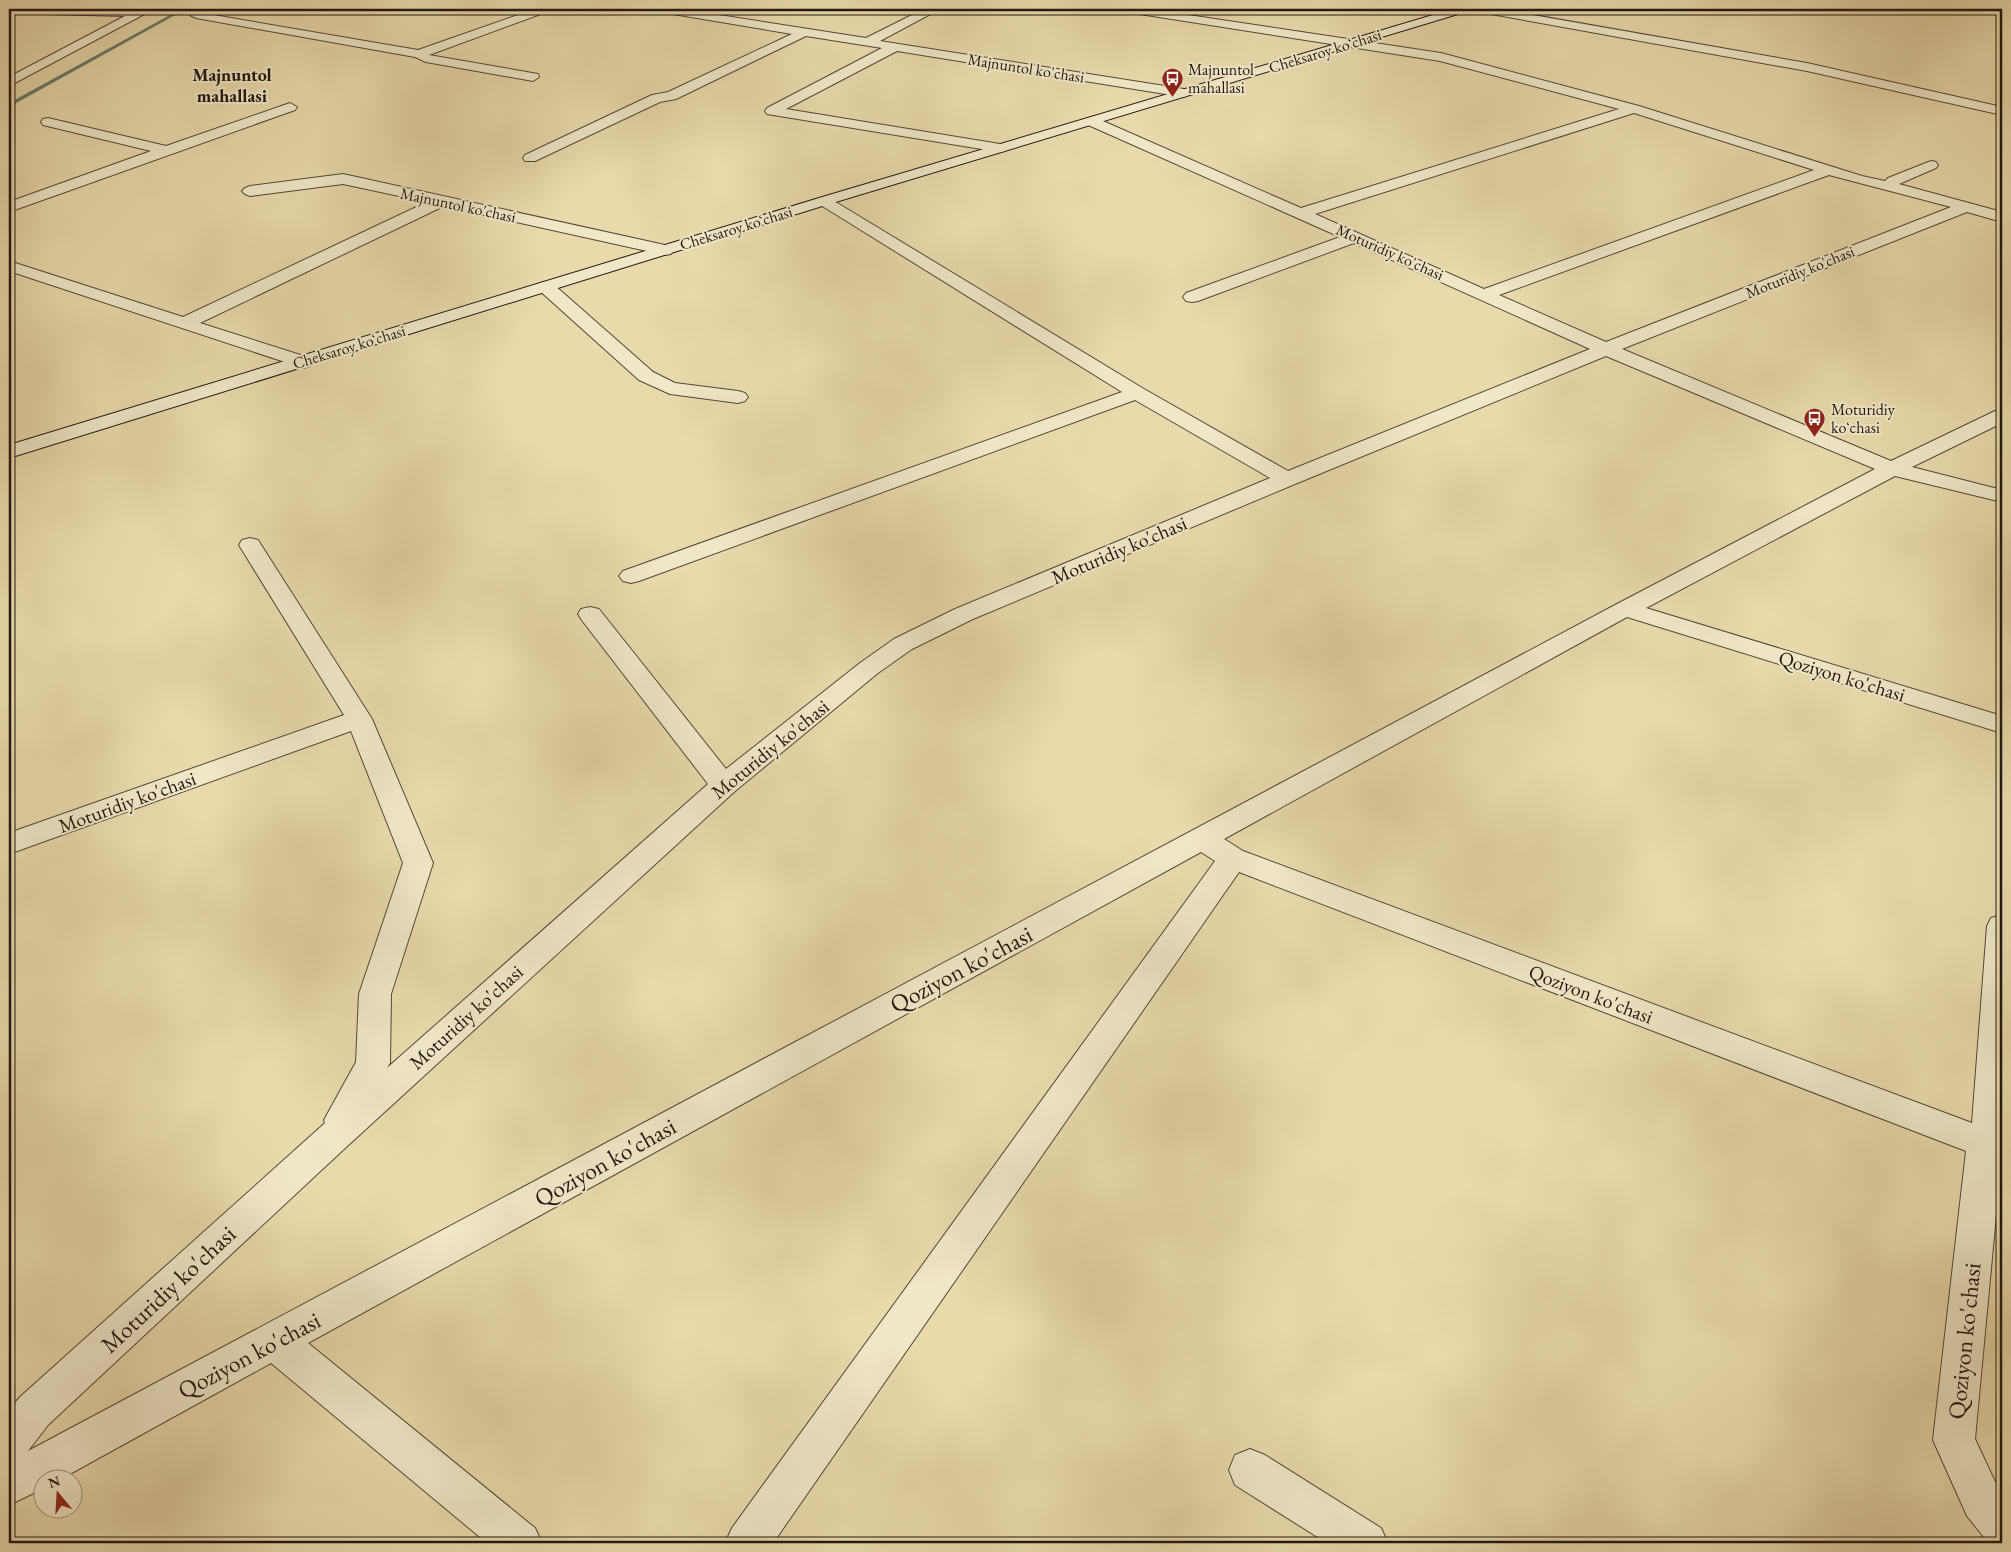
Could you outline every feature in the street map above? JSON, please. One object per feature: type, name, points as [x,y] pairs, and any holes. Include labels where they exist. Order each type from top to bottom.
[{"type":"street","points":[[419,54],[546,9]]},
{"type":"street","name":"Majnuntol ko'chasi","points":[[661,9],[1184,93]]},
{"type":"street","points":[[868,42],[932,9]]},
{"type":"street","points":[[1127,9],[1152,10],[1441,56],[1634,110],[1828,170],[2002,216]]},
{"type":"street","name":"Cheksaroy koʻchasi","points":[[9,452],[824,201],[1464,9]]},
{"type":"street","points":[[1480,9],[1782,62],[1941,95],[2002,111]]},
{"type":"street","points":[[9,10],[144,11]]},
{"type":"street","points":[[506,10],[530,14]]},
{"type":"street","points":[[9,82],[144,11]]},
{"type":"street","points":[[196,15],[419,54],[426,58],[533,77]]},
{"type":"street","points":[[530,158],[657,98],[671,96],[806,32]]},
{"type":"street","points":[[894,47],[772,111],[1000,148]]},
{"type":"street","points":[[9,207],[290,107]]},
{"type":"street","points":[[1304,213],[1634,110]]},
{"type":"street","name":"Moturidiy ko'chasi","points":[[1092,121],[1304,213],[1606,349],[1892,469]]},
{"type":"street","points":[[48,122],[161,149],[162,152]]},
{"type":"street","points":[[1890,186],[1893,181],[1931,165]]},
{"type":"street","points":[[1486,294],[1828,170]]},
{"type":"street","name":"Majnuntol ko'chasi","points":[[250,191],[343,179],[666,250]]},
{"type":"street","points":[[186,323],[442,201]]},
{"type":"street","points":[[824,201],[1137,393],[1287,479]]},
{"type":"street","name":"Moturidiy ko'chasi","points":[[9,1442],[34,1411],[331,1139],[724,785],[869,668],[903,644],[964,614],[1287,479],[1606,349],[1967,206]]},
{"type":"street","points":[[1192,297],[1356,237]]},
{"type":"street","points":[[9,266],[303,362]]},
{"type":"street","points":[[546,287],[646,376],[670,388],[738,397]]},
{"type":"street","points":[[631,576],[1137,393]]},
{"type":"street","name":"Qoziyon ko'chasi","points":[[9,1484],[1625,609],[1892,469],[2002,415]]},
{"type":"street","points":[[1892,469],[2002,496]]},
{"type":"street","name":"Moturidiy ko'chasi","points":[[250,545],[359,719],[418,863],[375,994],[373,1063],[331,1139]]},
{"type":"street","name":"Qoziyon ko'chasi","points":[[1625,609],[2002,725]]},
{"type":"street","points":[[590,614],[724,785]]},
{"type":"street","name":"Moturidiy ko'chasi","points":[[9,844],[359,719]]},
{"type":"street","name":"Qoziyon ko'chasi","points":[[1201,839],[1233,858],[1985,1143]]},
{"type":"street","points":[[747,1543],[1233,858]]},
{"type":"street","name":"Qoziyon ko'chasi","points":[[1985,1143],[1988,1144],[2002,926]]},
{"type":"street","name":"Qoziyon ko'chasi","points":[[1985,1143],[1954,1440],[1982,1501],[2002,1526]]},
{"type":"street","points":[[275,1341],[520,1543]]},
{"type":"street","points":[[1250,1470],[1366,1543]]},
{"type":"waterway","points":[[9,105],[184,9]]},
{"type":"place","name":"Majnuntol mahallasi","points":[[1172,97]]},
{"type":"place","name":"Moturidiy koʻchasi","points":[[1815,437]]},
{"type":"district","name":"Majnuntol mahallasi","points":[[232,84]]}]
